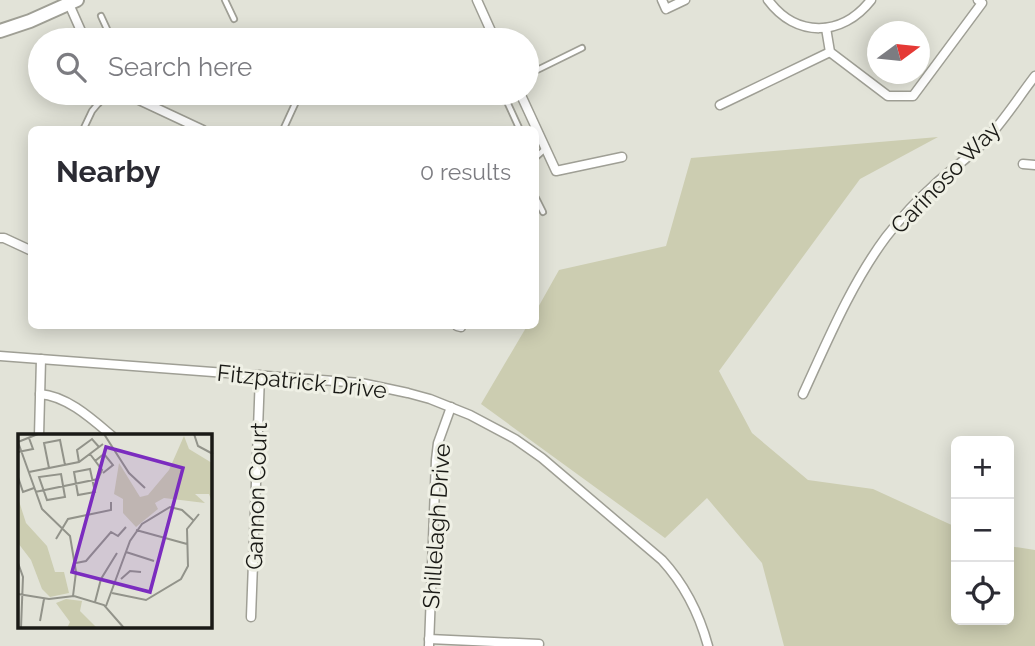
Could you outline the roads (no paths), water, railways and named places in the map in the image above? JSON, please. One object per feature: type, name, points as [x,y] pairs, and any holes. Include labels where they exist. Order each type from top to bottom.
[{"type":"street","points":[[477,0],[490,28]]},
{"type":"street","points":[[662,0],[666,9],[685,0]]},
{"type":"street","points":[[768,0],[786,18],[813,28],[827,28],[849,20],[870,0]]},
{"type":"street","points":[[827,28],[830,52],[888,96],[913,96],[982,3],[978,0]]},
{"type":"street","points":[[0,31],[73,2],[81,28]]},
{"type":"street","points":[[720,105],[830,52]]},
{"type":"street","name":"Carinoso Way","points":[[803,394],[871,258],[909,210],[985,141],[1035,76]]},
{"type":"street","points":[[150,105],[194,126]]},
{"type":"street","points":[[525,105],[535,126]]},
{"type":"street","points":[[539,135],[556,171],[622,157]]},
{"type":"street","points":[[1023,164],[1035,165]]},
{"type":"street","points":[[0,238],[28,249]]},
{"type":"street","name":"Fitzpatrick Drive","points":[[0,356],[361,383],[408,393],[451,407],[515,439],[662,560],[674,573],[694,605],[708,646]]},
{"type":"street","points":[[39,434],[41,359]]},
{"type":"street","name":"Gannon Court","points":[[251,617],[260,375]]},
{"type":"street","points":[[40,394],[58,398],[109,434]]},
{"type":"street","name":"Shillelagh Drive","points":[[429,642],[436,460],[438,443],[451,407]]},
{"type":"street","points":[[429,642],[540,644]]},
{"type":"lane","points":[[225,0],[234,19]]},
{"type":"lane","points":[[101,16],[106,28]]},
{"type":"lane","points":[[539,69],[582,48]]},
{"type":"lane","points":[[85,126],[97,105]]},
{"type":"lane","points":[[285,126],[294,105]]},
{"type":"lane","points":[[509,105],[518,126]]},
{"type":"lane","points":[[539,154],[545,148]]},
{"type":"lane","points":[[539,204],[543,212]]}]
